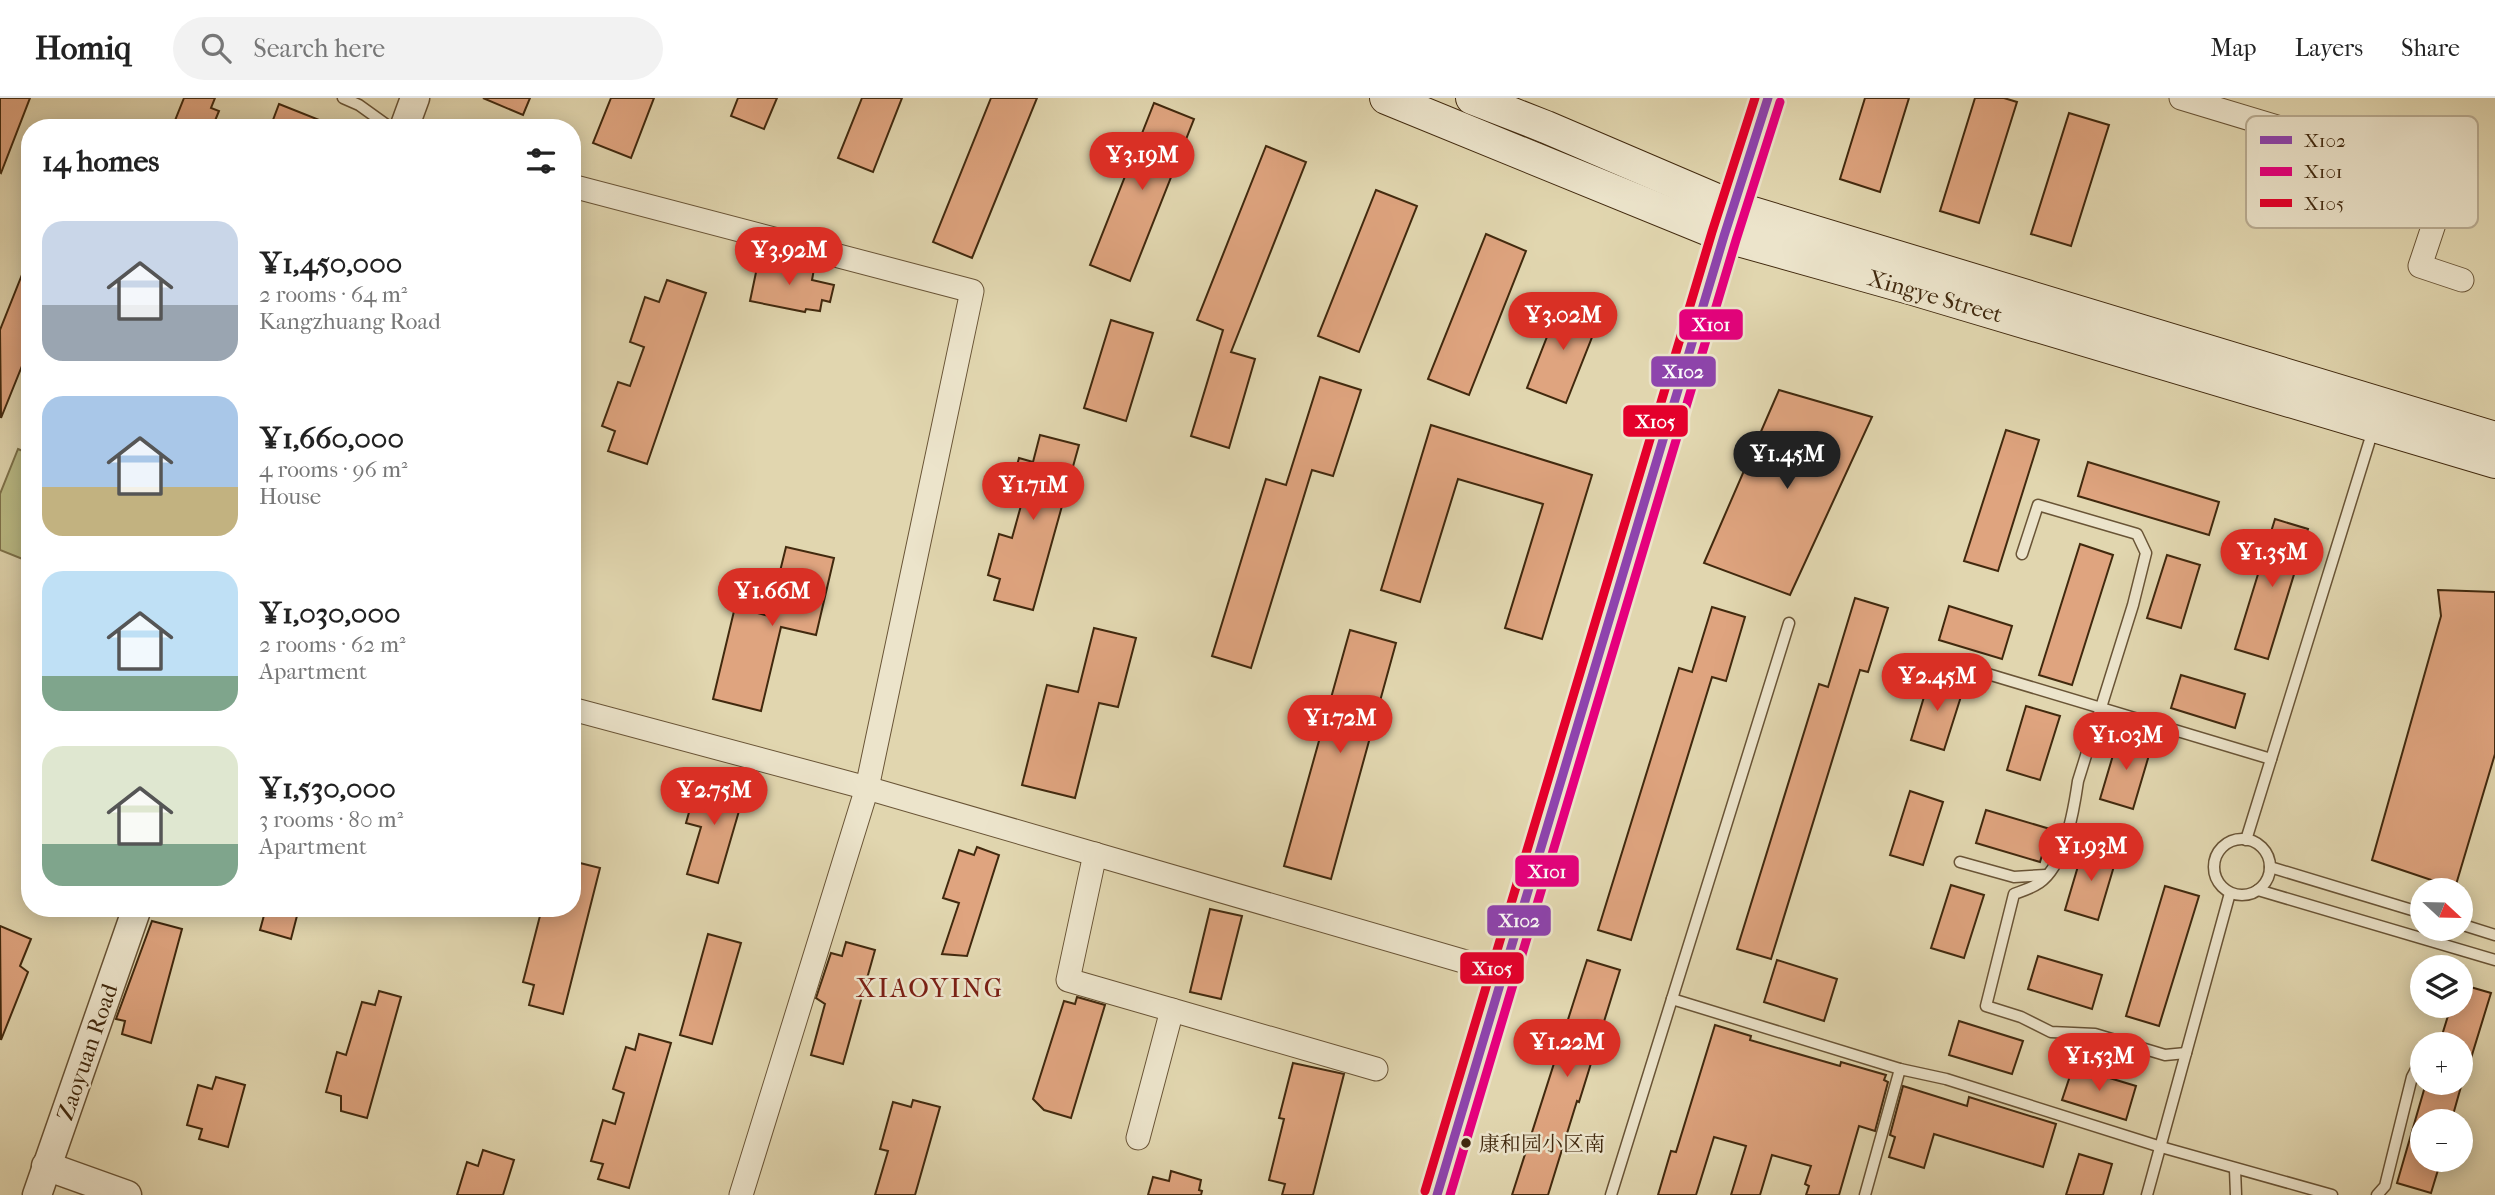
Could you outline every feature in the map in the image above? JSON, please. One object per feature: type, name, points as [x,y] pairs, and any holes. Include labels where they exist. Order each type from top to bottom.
[{"type":"main road","name":"Xingye Street","points":[[1386,98],[1913,289],[2377,415],[2495,438]]},
{"type":"main road","name":"Xingye Street","points":[[1472,98],[1546,127],[1729,221]]},
{"type":"main road","name":"Xingye Street","points":[[2377,415],[2495,463]]},
{"type":"street","points":[[407,119],[415,98]]},
{"type":"street","points":[[1437,1195],[1768,98]]},
{"type":"street","points":[[2181,98],[2246,118]]},
{"type":"street","points":[[581,188],[972,291],[867,788],[741,1195]]},
{"type":"street","points":[[2433,228],[2420,266],[2462,280]]},
{"type":"street","points":[[581,711],[867,788],[1504,973]]},
{"type":"street","points":[[1096,854],[1068,980],[1376,1069]]},
{"type":"street","name":"Zaoyuan Road","points":[[37,1195],[134,917]]},
{"type":"street","points":[[1138,1138],[1172,1010]]},
{"type":"street","points":[[46,1166],[127,1195]]},
{"type":"lane","points":[[343,98],[359,105],[378,119]]},
{"type":"lane","points":[[2246,840],[2377,415]]},
{"type":"lane","points":[[2022,554],[2038,505],[2137,534],[2146,553],[2133,605],[2078,781],[2074,809],[2057,863],[2041,882],[2014,894],[1986,1006],[2021,1017],[2051,1032],[2095,1034],[2165,1055],[2186,1053]]},
{"type":"lane","points":[[1611,1195],[1789,623]]},
{"type":"lane","points":[[1908,681],[1930,663],[1961,666],[2271,759]]},
{"type":"lane","points":[[2246,840],[2265,850],[2270,866],[2265,883],[2258,890],[2240,895],[2230,893],[2217,879],[2215,860],[2225,845],[2246,840]]},
{"type":"lane","points":[[1960,862],[2014,877],[2046,876]]},
{"type":"lane","points":[[2270,866],[2410,909]]},
{"type":"lane","points":[[2258,890],[2495,960]]},
{"type":"lane","points":[[2147,1195],[2230,893]]},
{"type":"lane","points":[[2473,928],[2495,935]]},
{"type":"lane","points":[[1672,999],[1900,1069],[1946,1079],[2161,1147],[2332,1195]]},
{"type":"lane","points":[[1865,1195],[1900,1069]]},
{"type":"lane","points":[[2377,1195],[2385,1186],[2410,1085]]},
{"type":"lane","points":[[2235,1168],[2236,1195]]},
{"type":"green space","points":[[18,449],[21,450],[21,558],[0,550],[0,494]]},
{"type":"building","points":[[0,98],[30,98],[1,173]]},
{"type":"building","points":[[184,98],[215,98],[211,108],[219,111],[216,119],[176,119]]},
{"type":"building","points":[[483,98],[530,98],[523,115]]},
{"type":"building","points":[[611,98],[654,98],[631,158],[593,143]]},
{"type":"building","points":[[738,98],[777,98],[764,129],[731,116]]},
{"type":"building","points":[[862,98],[902,98],[873,172],[838,158]]},
{"type":"building","points":[[991,98],[1037,98],[972,258],[933,242]]},
{"type":"building","points":[[1865,98],[1909,98],[1880,192],[1840,179]]},
{"type":"building","points":[[1975,98],[2004,98],[2017,102],[1979,223],[1940,211]]},
{"type":"building","points":[[1154,103],[1194,119],[1130,281],[1090,265]]},
{"type":"building","points":[[279,104],[317,119],[273,119]]},
{"type":"building","points":[[2069,113],[2109,125],[2071,246],[2031,234]]},
{"type":"building","points":[[1266,146],[1306,162],[1231,352],[1255,359],[1229,448],[1191,436],[1223,330],[1197,320]]},
{"type":"building","points":[[1376,190],[1417,206],[1359,352],[1318,336]]},
{"type":"building","points":[[1486,234],[1526,251],[1469,395],[1428,379]]},
{"type":"building","points":[[759,258],[814,269],[812,280],[834,285],[830,302],[822,300],[820,311],[806,309],[805,312],[750,301]]},
{"type":"building","points":[[21,277],[21,368],[1,418],[0,330]]},
{"type":"building","points":[[667,280],[706,293],[647,464],[608,451],[615,431],[602,426],[618,382],[630,386],[644,347],[630,342],[645,297],[659,302]]},
{"type":"building","points":[[1561,301],[1600,317],[1566,403],[1527,388]]},
{"type":"building","points":[[1111,320],[1153,333],[1126,421],[1084,408]]},
{"type":"building","points":[[1320,377],[1361,390],[1333,476],[1312,470],[1251,668],[1212,656],[1266,479],[1286,485]]},
{"type":"building","points":[[1779,390],[1872,417],[1790,595],[1704,563]]},
{"type":"building","points":[[1431,425],[1592,475],[1542,639],[1505,628],[1543,504],[1458,479],[1420,602],[1381,590]]},
{"type":"building","points":[[2006,430],[2039,440],[1998,571],[1964,561]]},
{"type":"building","points":[[1040,435],[1079,445],[1033,610],[994,600],[1000,579],[988,575],[999,534],[1012,538],[1022,502],[1008,498],[1019,458],[1033,462]]},
{"type":"building","points":[[2088,462],[2219,502],[2209,535],[2078,496]]},
{"type":"building","points":[[2275,519],[2308,529],[2268,659],[2235,649]]},
{"type":"building","points":[[2080,544],[2113,555],[2072,685],[2039,675]]},
{"type":"building","points":[[786,547],[834,558],[816,635],[781,627],[761,711],[713,699],[735,607],[769,616]]},
{"type":"building","points":[[2167,555],[2200,565],[2181,628],[2147,618]]},
{"type":"building","points":[[2438,590],[2495,592],[2495,754],[2458,878],[2425,878],[2372,860],[2441,616]]},
{"type":"building","points":[[1855,598],[1888,608],[1868,672],[1860,670],[1771,959],[1737,949],[1819,684],[1828,687]]},
{"type":"building","points":[[1949,606],[2012,626],[2002,659],[1939,640]]},
{"type":"building","points":[[1712,607],[1745,617],[1726,681],[1712,677],[1631,940],[1598,930],[1679,668],[1692,672]]},
{"type":"building","points":[[1094,628],[1136,638],[1118,707],[1099,703],[1075,798],[1022,785],[1047,685],[1078,692]]},
{"type":"building","points":[[1350,630],[1396,643],[1331,879],[1284,866]]},
{"type":"building","points":[[2181,675],[2245,694],[2235,728],[2171,708]]},
{"type":"building","points":[[1930,677],[1964,687],[1944,750],[1911,740]]},
{"type":"building","points":[[2026,706],[2060,716],[2040,780],[2007,770]]},
{"type":"building","points":[[2119,735],[2152,745],[2133,809],[2100,799]]},
{"type":"building","points":[[719,779],[746,787],[718,883],[687,874],[701,827],[686,823],[697,784],[716,789]]},
{"type":"building","points":[[1910,791],[1943,802],[1923,865],[1890,855]]},
{"type":"building","points":[[1986,810],[2050,829],[2040,862],[1976,843]]},
{"type":"building","points":[[2084,846],[2117,856],[2098,920],[2065,910]]},
{"type":"building","points":[[977,847],[999,855],[967,956],[942,954],[959,903],[943,898],[959,850],[974,855]]},
{"type":"building","points":[[581,863],[600,868],[563,1014],[529,1005],[534,985],[523,982],[540,917],[581,917]]},
{"type":"building","points":[[1951,885],[1984,895],[1964,958],[1931,948]]},
{"type":"building","points":[[2165,886],[2199,896],[2159,1026],[2126,1016]]},
{"type":"building","points":[[1210,909],[1242,916],[1221,999],[1190,992]]},
{"type":"building","points":[[264,917],[297,917],[291,939],[260,930]]},
{"type":"building","points":[[152,921],[182,929],[151,1043],[122,1034],[125,1021],[116,1019]]},
{"type":"building","points":[[0,926],[31,939],[20,966],[28,972],[1,1040]]},
{"type":"building","points":[[708,934],[741,943],[712,1044],[680,1035]]},
{"type":"building","points":[[846,942],[875,950],[843,1064],[811,1055],[825,1004],[816,998],[831,953],[842,956]]},
{"type":"building","points":[[2038,956],[2102,975],[2092,1009],[2028,989]]},
{"type":"building","points":[[1587,960],[1620,970],[1579,1102],[1577,1101],[1548,1195],[1512,1195]]},
{"type":"building","points":[[1777,960],[1837,979],[1824,1021],[1764,1002]]},
{"type":"building","points":[[2473,988],[2491,993],[2473,1052],[2473,1032],[2443,1032],[2447,1018],[2473,1018]]},
{"type":"building","points":[[379,991],[401,997],[367,1118],[341,1111],[341,1096],[326,1092],[337,1052],[346,1055],[362,1002],[375,1005]]},
{"type":"building","points":[[1077,997],[1105,1005],[1071,1118],[1044,1110],[1033,1099],[1064,1001],[1075,1004]]},
{"type":"building","points":[[1959,1021],[2023,1041],[2012,1074],[1949,1055]]},
{"type":"building","points":[[1715,1025],[1751,1036],[1750,1040],[1840,1066],[1841,1062],[1886,1075],[1884,1080],[1888,1082],[1875,1131],[1859,1126],[1839,1195],[1806,1195],[1809,1186],[1805,1184],[1811,1166],[1772,1155],[1760,1195],[1731,1195],[1746,1146],[1714,1137],[1696,1195],[1658,1195],[1671,1151],[1676,1152]]},
{"type":"building","points":[[639,1034],[671,1043],[629,1188],[598,1179],[603,1164],[591,1161],[603,1120],[615,1124],[624,1093],[613,1089],[626,1047],[635,1050]]},
{"type":"building","points":[[1293,1063],[1344,1074],[1313,1195],[1282,1195],[1285,1184],[1269,1180],[1284,1119],[1279,1118]]},
{"type":"building","points":[[2073,1067],[2136,1086],[2126,1120],[2062,1100]]},
{"type":"building","points":[[216,1077],[245,1085],[228,1147],[199,1139],[202,1129],[187,1125],[198,1085],[212,1089]]},
{"type":"building","points":[[1903,1086],[1967,1106],[1969,1097],[2056,1124],[2043,1167],[1934,1134],[1924,1168],[1889,1157],[1895,1137],[1890,1135]]},
{"type":"building","points":[[2423,1095],[2459,1095],[2455,1109],[2418,1109]]},
{"type":"building","points":[[913,1100],[940,1107],[915,1195],[875,1195],[888,1151],[880,1149],[893,1102],[911,1107]]},
{"type":"building","points":[[2410,1138],[2410,1172],[2437,1172],[2431,1193],[2397,1183]]},
{"type":"building","points":[[483,1150],[514,1160],[503,1195],[457,1195],[467,1162],[478,1166]]},
{"type":"building","points":[[2079,1154],[2112,1164],[2103,1195],[2066,1195]]},
{"type":"building","points":[[1171,1171],[1201,1180],[1201,1195],[1148,1195],[1153,1177],[1169,1181]]},
{"type":"transit line","name":"X105","points":[[1425,1191],[1712,232],[1755,98]]},
{"type":"transit line","name":"X102","points":[[1437,1195],[1724,236],[1768,98]]},
{"type":"transit line","name":"X101","points":[[1450,1195],[1736,240],[1780,102]]},
{"type":"place","name":"康和园小区南","points":[[1466,1143]]},
{"type":"district","name":"XIAOYING","points":[[930,988]]}]
